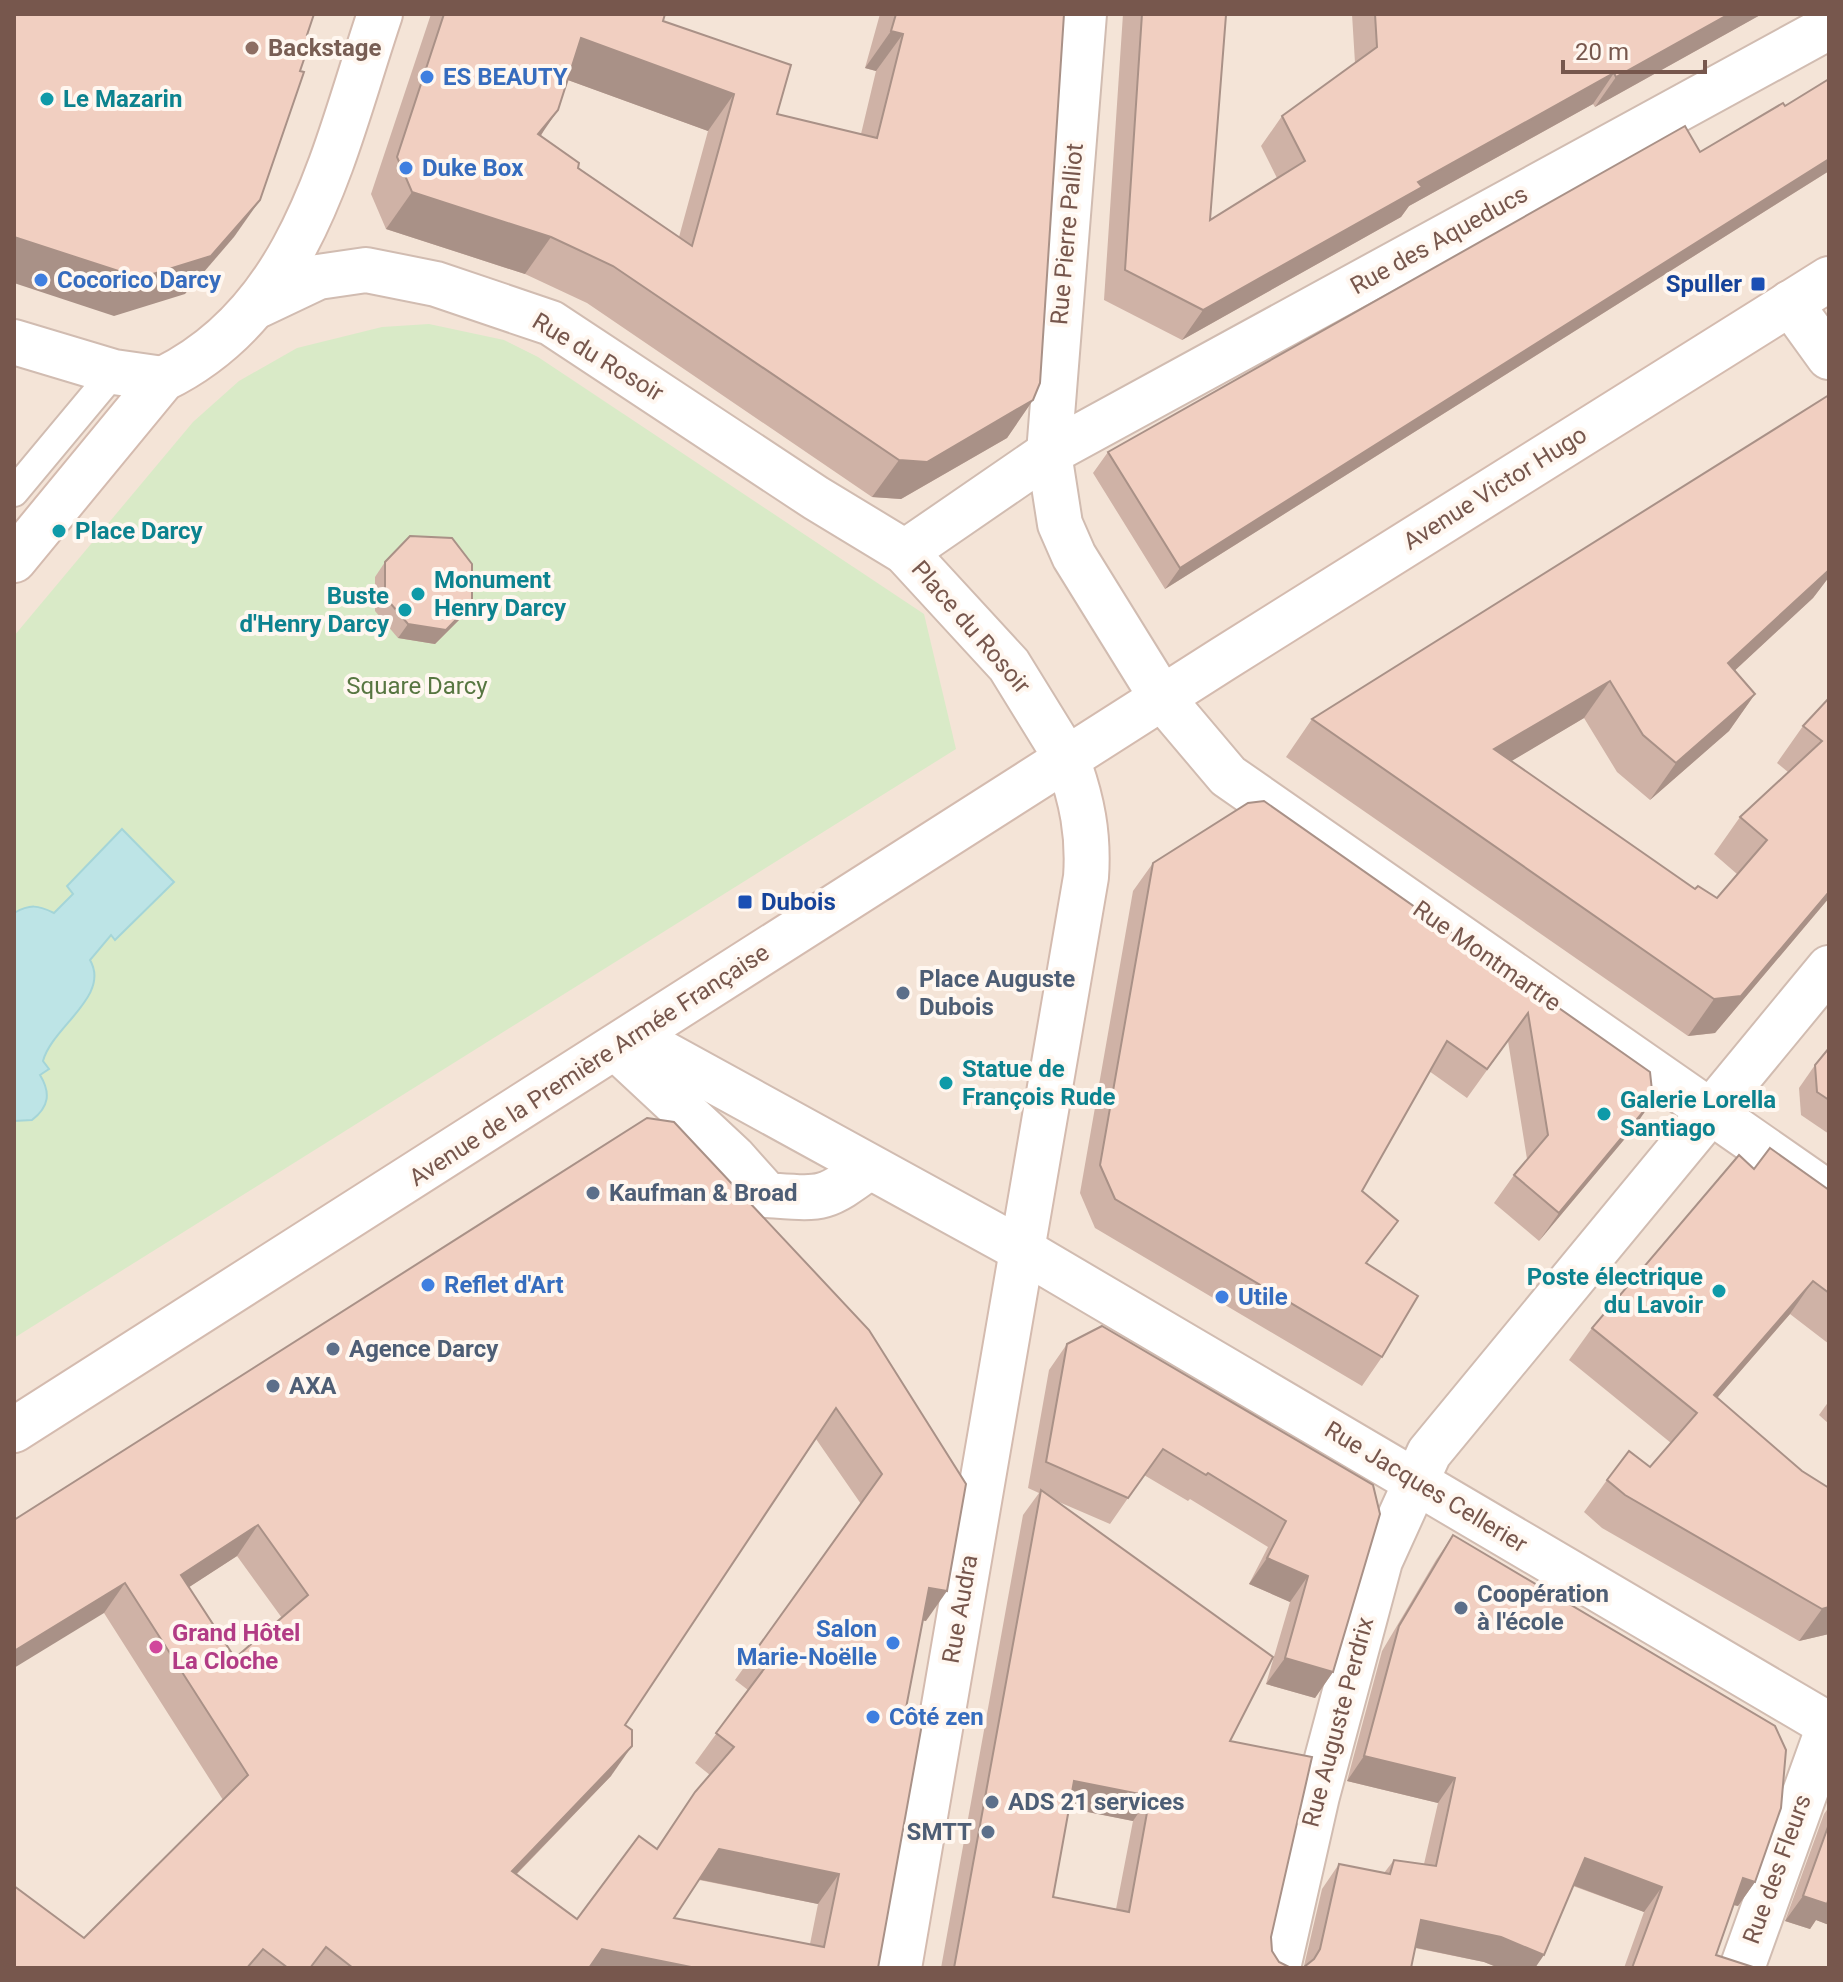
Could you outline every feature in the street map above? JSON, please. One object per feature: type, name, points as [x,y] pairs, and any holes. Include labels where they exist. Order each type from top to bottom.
[{"type":"street","points":[[14,560],[163,379],[189,367],[259,305],[289,262],[313,213],[380,14]]},
{"type":"street","name":"Rue Pierre Palliot","points":[[1049,453],[1084,14]]},
{"type":"street","name":"Rue des Aqueducs","points":[[1049,453],[1829,27]]},
{"type":"street","name":"Rue du Rosoir","points":[[259,305],[318,277],[366,270],[436,284],[551,323],[604,355],[816,498],[905,552]]},
{"type":"street","name":"Avenue Victor Hugo","points":[[1162,698],[1829,279]]},
{"type":"street","points":[[1790,303],[1829,357]]},
{"type":"street","points":[[14,342],[114,372],[163,379]]},
{"type":"street","points":[[1049,453],[1060,524],[1069,545],[1162,698]]},
{"type":"street","name":"Place du Rosoir","points":[[1049,453],[905,552],[1009,665],[1067,759]]},
{"type":"street","name":"Avenue de la Première Armée Française","points":[[14,1430],[1162,698]]},
{"type":"street","name":"Rue Montmartre","points":[[1162,698],[1228,776],[1829,1194]]},
{"type":"street","points":[[625,1043],[1022,1250],[1086,877],[1088,844],[1084,813],[1067,759]]},
{"type":"street","name":"Rue Auguste Perdrix","points":[[1278,1968],[1317,1796],[1380,1561],[1415,1481],[1436,1444],[1829,968]]},
{"type":"street","points":[[625,1043],[767,1195],[808,1198],[831,1195],[868,1168]]},
{"type":"street","name":"Rue Jacques Cellerier","points":[[1022,1250],[1829,1725]]},
{"type":"street","name":"Rue Audra","points":[[899,1968],[1022,1250]]},
{"type":"street","name":"Rue des Fleurs","points":[[1742,1968],[1829,1725]]},
{"type":"lane","points":[[14,492],[114,372]]},
{"type":"shaded area","points":[[14,14],[1829,14],[1829,1968],[14,1968]]},
{"type":"green space","name":"Square Darcy","points":[[429,324],[504,340],[538,357],[924,614],[956,749],[14,1338],[14,636],[193,422],[239,381],[297,348],[382,327]]},
{"type":"water","points":[[122,829],[174,882],[115,940],[111,935],[90,960],[94,973],[93,986],[87,999],[48,1048],[43,1061],[49,1069],[40,1075],[47,1094],[45,1105],[32,1120],[14,1121],[14,913],[34,907],[54,913],[73,894],[67,886]]},
{"type":"building","points":[[14,14],[314,14],[307,35],[312,36],[300,71],[304,72],[260,200],[211,256],[140,278],[14,237]]},
{"type":"building","points":[[444,14],[665,14],[663,21],[791,65],[777,114],[877,138],[903,34],[891,31],[896,14],[1064,14],[1040,383],[1033,400],[927,462],[899,460],[613,266],[551,237],[412,192],[397,157]],"holes":[[[581,38],[734,94],[692,246],[578,168],[579,163],[538,134],[558,110]]]},
{"type":"building","points":[[1142,14],[1226,15],[1210,220],[1305,161],[1282,116],[1377,47],[1375,14],[1729,14],[1616,77],[1614,73],[1418,182],[1422,187],[1203,310],[1125,270]]},
{"type":"building","points":[[1829,79],[1829,159],[1180,568],[1108,452],[1685,126],[1700,152]]},
{"type":"building","points":[[1829,395],[1829,570],[1728,663],[1755,694],[1676,763],[1643,735],[1610,681],[1494,749],[1695,889],[1698,886],[1717,898],[1767,840],[1740,817],[1822,741],[1803,726],[1829,698],[1829,892],[1741,996],[1714,999],[1312,719]]},
{"type":"building","name":"Monument Henry Darcy","points":[[410,536],[452,538],[472,564],[472,603],[446,630],[408,624],[385,597],[385,562]]},
{"type":"building","points":[[1264,801],[1650,1072],[1653,1100],[1559,1213],[1514,1175],[1548,1135],[1528,1013],[1487,1069],[1447,1041],[1362,1191],[1398,1221],[1366,1263],[1418,1296],[1382,1357],[1115,1199],[1100,1165],[1153,863],[1248,803]]},
{"type":"building","points":[[1829,1048],[1829,1100],[1817,1092],[1815,1065]]},
{"type":"building","points":[[647,1118],[674,1122],[869,1330],[966,1484],[947,1591],[929,1588],[906,1708],[924,1713],[878,1968],[696,1968],[602,1949],[589,1968],[353,1968],[326,1947],[310,1968],[288,1968],[263,1949],[247,1968],[14,1968],[14,1886],[84,1938],[248,1775],[125,1583],[14,1651],[14,1520]],"holes":[[[836,1408],[882,1474],[756,1650],[770,1661],[716,1733],[734,1747],[695,1792],[657,1849],[639,1836],[577,1919],[512,1871],[632,1746],[632,1730],[625,1725]],[[258,1525],[308,1595],[235,1658],[181,1575]],[[719,1849],[839,1874],[824,1947],[674,1918]]]},
{"type":"building","points":[[1770,1148],[1829,1190],[1829,1293],[1813,1281],[1714,1395],[1802,1471],[1829,1488],[1829,1607],[1822,1609],[1625,1495],[1607,1480],[1629,1451],[1650,1467],[1697,1413],[1592,1328],[1739,1155],[1754,1169]]},
{"type":"building","points":[[1102,1326],[1373,1485],[1380,1514],[1333,1672],[1285,1658],[1308,1576],[1267,1558],[1286,1521],[1163,1449],[1128,1498],[1046,1462],[1067,1344]]},
{"type":"building","points":[[1041,1490],[1273,1657],[1230,1741],[1312,1757],[1271,1937],[1272,1951],[1279,1962],[1289,1967],[1304,1967],[1320,1949],[1339,1864],[1390,1874],[1394,1860],[1436,1866],[1455,1778],[1364,1756],[1399,1626],[1453,1535],[1775,1726],[1786,1750],[1781,1808],[1755,1882],[1743,1878],[1716,1955],[1756,1968],[1632,1968],[1662,1887],[1585,1858],[1544,1955],[1501,1937],[1421,1920],[1411,1968],[954,1968]],"holes":[[[1074,1781],[1150,1796],[1129,1912],[1053,1897]]]},
{"type":"building","points":[[1829,1824],[1829,1898],[1827,1904],[1803,1896]]},
{"type":"place","name":"Backstage","points":[[252,48]]},
{"type":"place","name":"ES BEAUTY","points":[[427,77]]},
{"type":"place","name":"Le Mazarin","points":[[47,99]]},
{"type":"place","name":"Duke Box","points":[[406,168]]},
{"type":"place","name":"Cocorico Darcy","points":[[41,280]]},
{"type":"place","name":"Spuller","points":[[1758,284]]},
{"type":"place","name":"Place Darcy","points":[[59,531]]},
{"type":"place","name":"Monument Henry Darcy","points":[[418,594]]},
{"type":"place","name":"Buste d'Henry Darcy","points":[[405,610]]},
{"type":"place","name":"Dubois","points":[[745,902]]},
{"type":"place","name":"Place Auguste Dubois","points":[[903,993]]},
{"type":"place","name":"Statue de François Rude","points":[[946,1083]]},
{"type":"place","name":"Galerie Lorella Santiago","points":[[1604,1114]]},
{"type":"place","name":"Kaufman & Broad","points":[[593,1193]]},
{"type":"place","name":"Reflet d'Art","points":[[428,1285]]},
{"type":"place","name":"Poste électrique du Lavoir","points":[[1719,1291]]},
{"type":"place","name":"Utile","points":[[1222,1297]]},
{"type":"place","name":"Agence Darcy","points":[[333,1349]]},
{"type":"place","name":"AXA","points":[[273,1386]]},
{"type":"place","name":"Coopération à l'école","points":[[1461,1608]]},
{"type":"place","name":"Salon Marie-Noëlle","points":[[893,1643]]},
{"type":"place","name":"Grand Hôtel La Cloche","points":[[156,1647]]},
{"type":"place","name":"Côté zen","points":[[873,1717]]},
{"type":"place","name":"ADS 21 services","points":[[992,1802]]},
{"type":"place","name":"SMTT","points":[[988,1832]]}]
